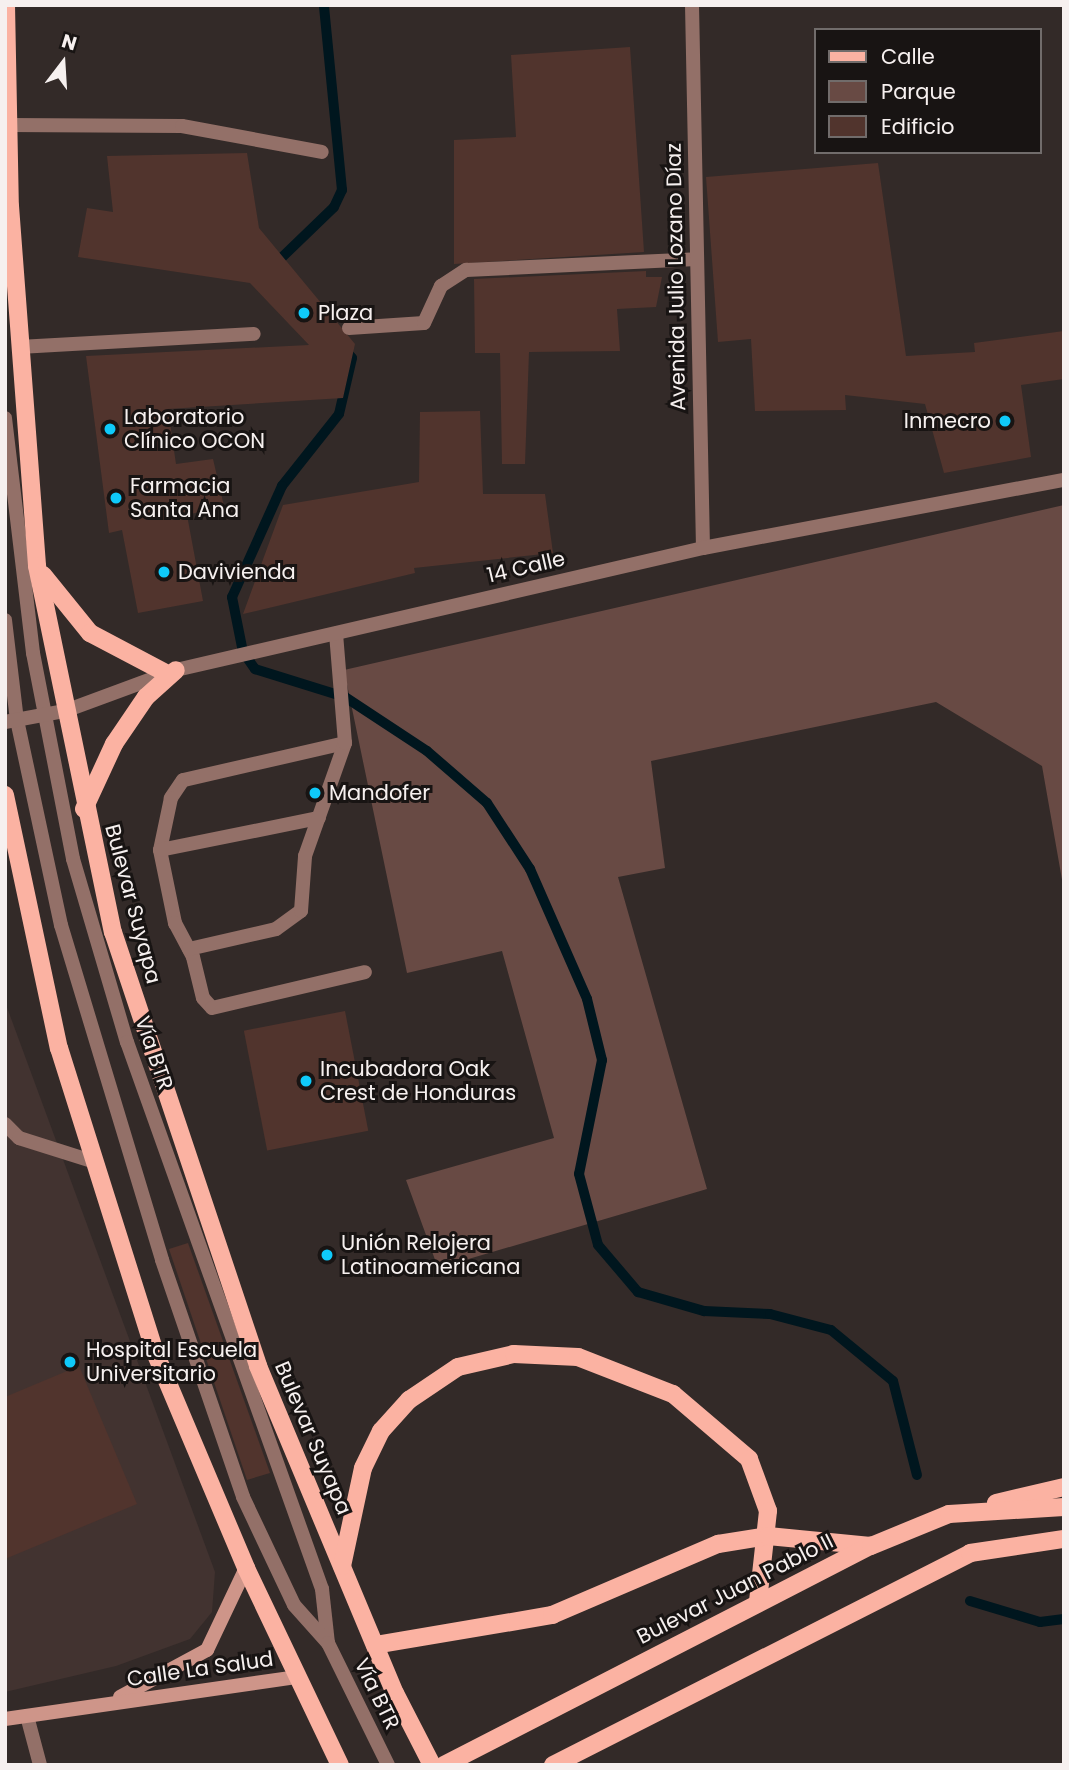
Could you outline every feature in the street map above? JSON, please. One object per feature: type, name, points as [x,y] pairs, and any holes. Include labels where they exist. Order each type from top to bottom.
[{"type":"main road","name":"Bulevar Suyapa","points":[[6,5],[8,125],[19,347],[37,566],[85,808],[113,932],[258,1366],[394,1693],[432,1765]]},
{"type":"main road","points":[[37,566],[90,634],[171,672],[146,697],[114,744],[85,808]]},
{"type":"main road","points":[[5,795],[59,1048],[154,1350],[246,1568],[340,1765]]},
{"type":"main road","points":[[342,1566],[363,1468],[381,1431],[409,1400],[458,1367],[514,1354],[578,1357],[673,1394],[749,1459],[761,1480],[768,1536],[758,1602]]},
{"type":"main road","points":[[949,1514],[1064,1487]]},
{"type":"main road","name":"Bulevar Juan Pablo II","points":[[443,1765],[871,1546],[949,1514],[1064,1507]]},
{"type":"main road","points":[[374,1646],[527,1622],[718,1544],[768,1536],[871,1546]]},
{"type":"main road","points":[[552,1765],[970,1553],[1064,1539]]},
{"type":"main road","points":[[970,1553],[1064,1552]]},
{"type":"main road","name":"Calle La Salud","points":[[110,1702],[206,1650],[246,1568]]},
{"type":"main road","name":"Calle La Salud","points":[[5,1719],[296,1677]]},
{"type":"street","name":"Avenida Julio Lozano Díaz","points":[[692,5],[703,548]]},
{"type":"street","points":[[8,125],[182,126],[322,152]]},
{"type":"street","points":[[349,328],[425,323],[441,286],[466,270],[697,259]]},
{"type":"street","points":[[19,347],[254,334]]},
{"type":"street","name":"Vía BTR","points":[[5,418],[43,715],[73,859],[127,1042],[322,1589],[328,1643]]},
{"type":"street","name":"14 Calle","points":[[11,721],[65,710],[171,672],[223,659],[703,548],[1064,481]]},
{"type":"street","name":"Vía BTR","points":[[5,620],[11,721],[61,925],[162,1261],[243,1497],[294,1605],[328,1643],[388,1765]]},
{"type":"street","points":[[189,949],[276,929],[301,911],[305,856],[345,743],[345,702],[336,633]]},
{"type":"street","points":[[345,743],[183,780],[171,798],[160,850],[175,923],[189,949],[202,998],[212,1008],[365,972]]},
{"type":"street","points":[[160,850],[319,818]]},
{"type":"street","points":[[5,1124],[19,1138],[95,1162]]},
{"type":"street","points":[[27,1716],[35,1763]]},
{"type":"shaded area","name":"Hospital Escuela Universitario","points":[[5,1002],[215,1572],[212,1612],[190,1639],[116,1666],[5,1692]]},
{"type":"green space","points":[[1064,505],[1064,891],[1042,766],[936,702],[651,761],[665,868],[618,877],[707,1189],[438,1268],[406,1180],[554,1138],[502,951],[407,973],[344,670]]},
{"type":"building","points":[[630,47],[644,252],[454,264],[454,140],[516,137],[511,55]]},
{"type":"building","points":[[247,153],[259,228],[355,344],[343,398],[168,409],[176,464],[213,459],[224,506],[187,515],[203,601],[138,613],[122,530],[109,533],[86,356],[309,345],[250,283],[78,257],[87,208],[113,212],[107,156]]},
{"type":"building","points":[[878,163],[906,356],[975,352],[974,343],[1064,331],[1064,379],[1021,385],[1031,457],[944,473],[925,404],[845,395],[846,410],[755,411],[751,339],[718,342],[706,177]]},
{"type":"building","points":[[646,271],[646,277],[662,277],[656,307],[617,309],[620,351],[529,352],[525,464],[502,464],[500,353],[475,353],[474,279]]},
{"type":"building","points":[[480,411],[483,494],[545,494],[553,553],[414,568],[415,573],[243,614],[283,505],[419,482],[420,412]]},
{"type":"building","name":"Incubadora Oak Crest de Honduras","points":[[345,1011],[368,1131],[267,1150],[244,1031]]},
{"type":"building","points":[[188,1243],[270,1473],[247,1480],[169,1249]]},
{"type":"building","points":[[79,1366],[137,1504],[5,1559],[5,1397]]},
{"type":"waterway","points":[[274,265],[334,207],[342,190],[324,5]]},
{"type":"waterway","points":[[343,347],[352,358],[339,414],[282,486],[232,597],[243,652],[255,669],[345,697],[427,751],[487,803],[530,869],[587,999],[602,1060],[579,1174],[598,1245],[638,1292],[704,1311],[770,1314],[831,1330],[893,1381],[917,1475]]},
{"type":"waterway","points":[[970,1601],[1040,1622],[1064,1619]]},
{"type":"place","name":"Plaza","points":[[304,313]]},
{"type":"place","name":"Inmecro","points":[[1005,421]]},
{"type":"place","name":"Laboratorio Clínico OCON","points":[[110,429]]},
{"type":"place","name":"Farmacia Santa Ana","points":[[116,498]]},
{"type":"place","name":"Davivienda","points":[[164,572]]},
{"type":"place","name":"Mandofer","points":[[315,793]]},
{"type":"place","name":"Incubadora Oak Crest de Honduras","points":[[306,1081]]},
{"type":"place","name":"Unión Relojera Latinoamericana","points":[[327,1255]]},
{"type":"place","name":"Hospital Escuela Universitario","points":[[70,1362]]}]
